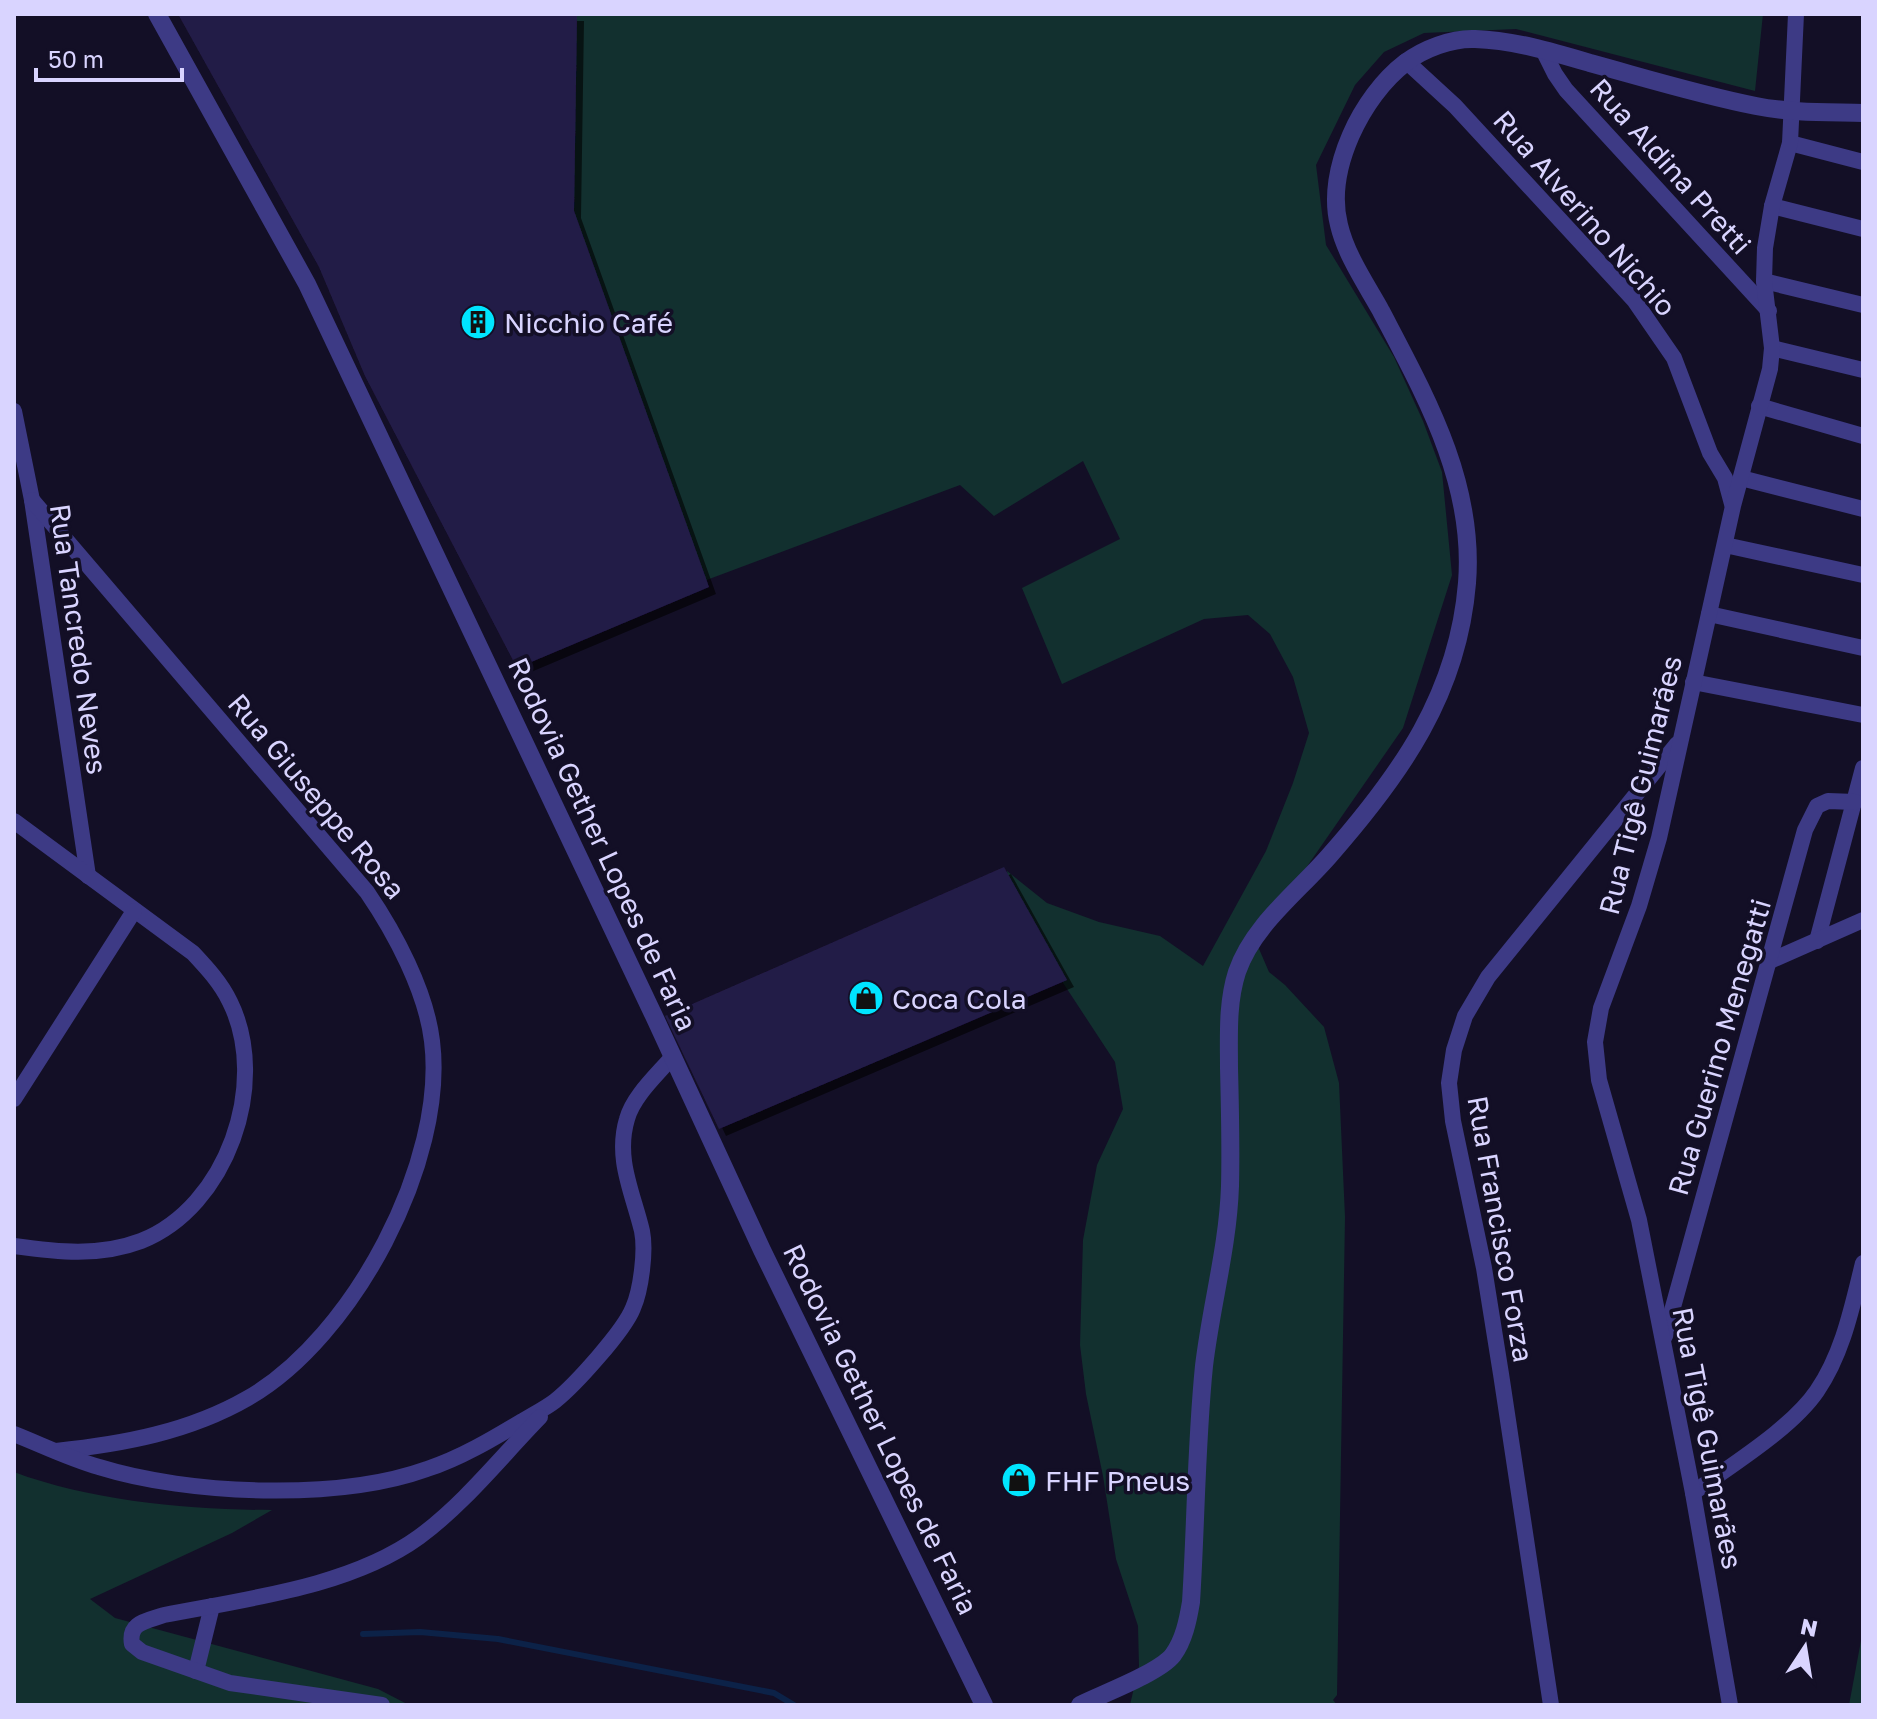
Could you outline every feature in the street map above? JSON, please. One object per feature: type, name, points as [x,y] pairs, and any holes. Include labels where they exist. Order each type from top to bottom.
[{"type":"street","name":"Rodovia Gether Lopes de Faria","points":[[157,14],[307,284],[756,1237],[980,1698]]},
{"type":"street","name":"Rua Tigê Guimarães","points":[[1730,1705],[1664,1341],[1639,1220],[1599,1080],[1595,1042],[1601,1008],[1639,906],[1659,838],[1733,506],[1770,369],[1772,348],[1764,281],[1765,248],[1772,206],[1790,143],[1796,14]]},
{"type":"street","points":[[1080,1705],[1155,1669],[1172,1657],[1181,1641],[1189,1613],[1204,1371],[1210,1319],[1223,1261],[1230,1190],[1230,1004],[1238,971],[1250,946],[1266,924],[1331,854],[1412,751],[1429,719],[1458,643],[1469,542],[1464,505],[1430,406],[1350,256],[1339,225],[1339,178],[1343,157],[1356,126],[1377,89],[1406,61],[1450,42],[1473,39],[1543,50],[1699,94],[1762,108],[1863,113]]},
{"type":"street","name":"Rua Aldina Pretti","points":[[1543,50],[1566,90],[1770,312]]},
{"type":"street","name":"Rua Alverino Nichio","points":[[1406,61],[1455,106],[1634,300],[1674,358],[1710,453],[1725,478],[1733,506]]},
{"type":"street","points":[[1790,143],[1863,162]]},
{"type":"street","points":[[1772,206],[1863,229]]},
{"type":"street","points":[[1764,281],[1863,305]]},
{"type":"street","points":[[1772,348],[1863,370]]},
{"type":"street","points":[[1759,406],[1863,436]]},
{"type":"street","name":"Rua Tancredo Neves","points":[[14,411],[32,500],[88,876]]},
{"type":"street","points":[[1741,478],[1863,509]]},
{"type":"street","name":"Rua Giuseppe Rosa","points":[[32,500],[367,892],[392,932],[425,1008],[434,1062],[432,1104],[404,1205],[340,1315],[309,1349],[274,1381],[249,1398],[177,1429],[144,1439],[56,1451]]},
{"type":"street","points":[[1725,545],[1863,575]]},
{"type":"street","points":[[1709,614],[1863,648]]},
{"type":"street","points":[[1693,682],[1863,715]]},
{"type":"street","name":"Rua Francisco Forza","points":[[1551,1705],[1494,1329],[1453,1121],[1449,1083],[1454,1050],[1465,1016],[1488,977],[1681,739]]},
{"type":"street","points":[[1817,941],[1863,768]]},
{"type":"street","name":"Rua Guerino Menegatti","points":[[1664,1341],[1811,814],[1817,806],[1828,801],[1855,802]]},
{"type":"street","points":[[14,821],[193,953],[214,976],[230,1001],[238,1023],[245,1100],[232,1143],[218,1173],[170,1225],[142,1241],[108,1250],[55,1252],[14,1246]]},
{"type":"street","points":[[14,1099],[134,911]]},
{"type":"street","points":[[1770,961],[1863,920]]},
{"type":"street","points":[[382,1705],[255,1688],[196,1671],[135,1648],[130,1638],[139,1623],[332,1578],[375,1561],[418,1538],[460,1500],[555,1401],[608,1344],[633,1309],[644,1258],[642,1232],[629,1192],[622,1151],[625,1126],[634,1104],[673,1056]]},
{"type":"street","points":[[1693,1493],[1788,1423],[1816,1393],[1845,1334],[1863,1263]]},
{"type":"street","points":[[14,1434],[99,1468],[180,1484],[252,1490],[319,1490],[378,1483],[429,1469],[513,1427],[555,1401]]},
{"type":"street","points":[[196,1671],[212,1606]]},
{"type":"green space","points":[[550,14],[1763,14],[1755,91],[1516,29],[1424,33],[1384,52],[1355,85],[1316,165],[1326,245],[1394,357],[1442,472],[1452,575],[1403,728],[1299,878],[1253,935],[1269,972],[1324,1027],[1339,1083],[1345,1217],[1337,1695],[1333,1700],[1337,1705],[1130,1705],[1139,1666],[1138,1626],[1116,1559],[1080,1345],[1083,1240],[1097,1165],[1123,1109],[1115,1062],[1050,963],[1012,921],[1007,871],[1047,903],[1099,922],[1160,936],[1203,966],[1266,851],[1309,733],[1293,677],[1270,634],[1248,615],[1204,619],[1062,684],[1022,588],[1120,539],[1083,461],[994,516],[960,485],[514,652]]},
{"type":"green space","points":[[14,1472],[75,1490],[141,1502],[272,1510],[232,1533],[90,1599],[115,1618],[378,1689],[409,1705],[14,1705]]},
{"type":"green space","points":[[1863,1630],[1863,1705],[1849,1705]]},
{"type":"building","name":"Nicchio Café","points":[[178,14],[577,14],[574,211],[709,587],[517,668],[365,376],[319,267]]},
{"type":"building","name":"Coca Cola","points":[[1004,867],[1067,980],[719,1129],[665,1016]]},
{"type":"waterway","points":[[363,1634],[420,1632],[498,1639],[774,1693],[794,1705]]},
{"type":"place","name":"Nicchio Café","points":[[478,322]]},
{"type":"place","name":"Coca Cola","points":[[866,998]]},
{"type":"place","name":"FHF Pneus","points":[[1019,1480]]}]
